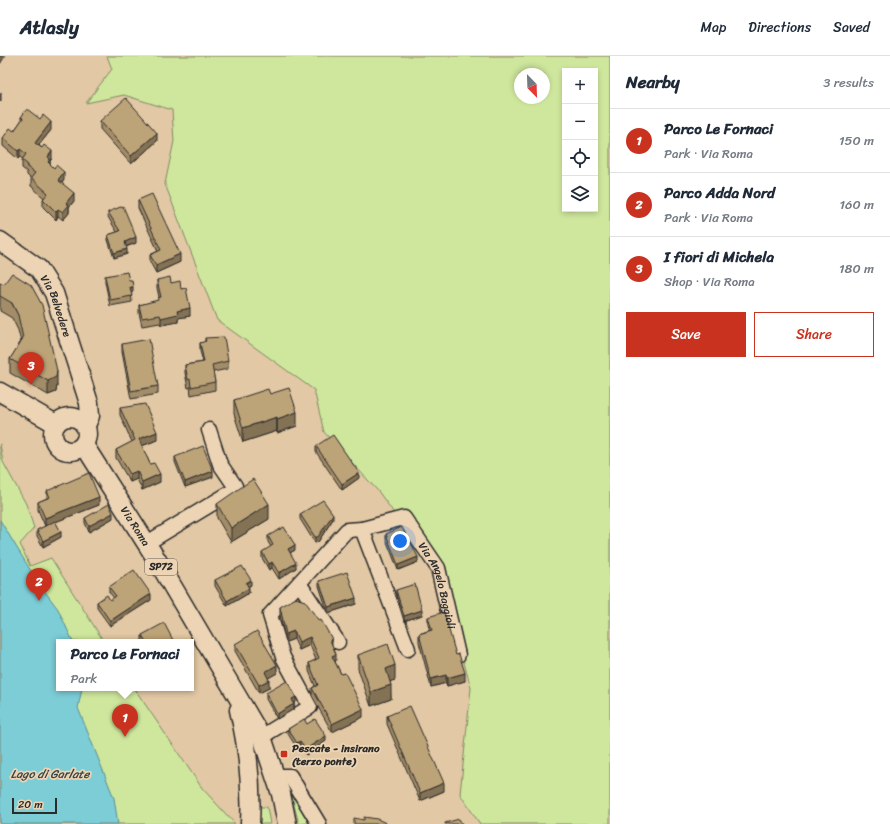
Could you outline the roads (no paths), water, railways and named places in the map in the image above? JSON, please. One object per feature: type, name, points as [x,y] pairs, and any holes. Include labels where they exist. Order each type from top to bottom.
[{"type":"main road","name":"Via Belvedere","points":[[0,241],[40,268],[54,293],[76,367],[89,403],[90,416],[86,425]]},
{"type":"main road","name":"Via Belvedere","points":[[62,420],[74,408],[76,396],[76,367]]},
{"type":"main road","points":[[0,392],[62,420],[78,418],[86,425],[88,436],[84,445],[79,449],[68,451],[58,446],[53,435],[62,420]]},
{"type":"main road","name":"Via Roma","points":[[84,445],[147,543],[234,692]]},
{"type":"main road","points":[[234,692],[260,737],[281,794],[287,824]]},
{"type":"main road","points":[[234,692],[246,740],[252,795],[250,824]]},
{"type":"main road","points":[[234,692],[257,744],[276,824]]},
{"type":"street","points":[[147,543],[233,491],[235,486],[220,464],[209,430]]},
{"type":"street","name":"Via Angelo Baggioli","points":[[260,737],[310,707],[284,657],[270,615],[347,530],[362,529],[404,518],[438,568],[458,655]]},
{"type":"street","points":[[362,529],[408,649]]},
{"type":"street","points":[[299,583],[338,642]]},
{"type":"street","points":[[275,776],[290,776],[319,824]]},
{"type":"water","name":"Lago di Garlate","points":[[0,520],[37,581],[58,609],[72,639],[56,639],[56,691],[81,691],[78,708],[114,798],[118,824],[0,824]]},
{"type":"place","name":"I fiori di Michela","points":[[31,385]]},
{"type":"place","name":"Parco Adda Nord","points":[[39,601]]},
{"type":"place","name":"Parco Le Fornaci","points":[[125,737]]},
{"type":"place","name":"Pescate - insirano (terzo ponte)","points":[[284,754]]}]
